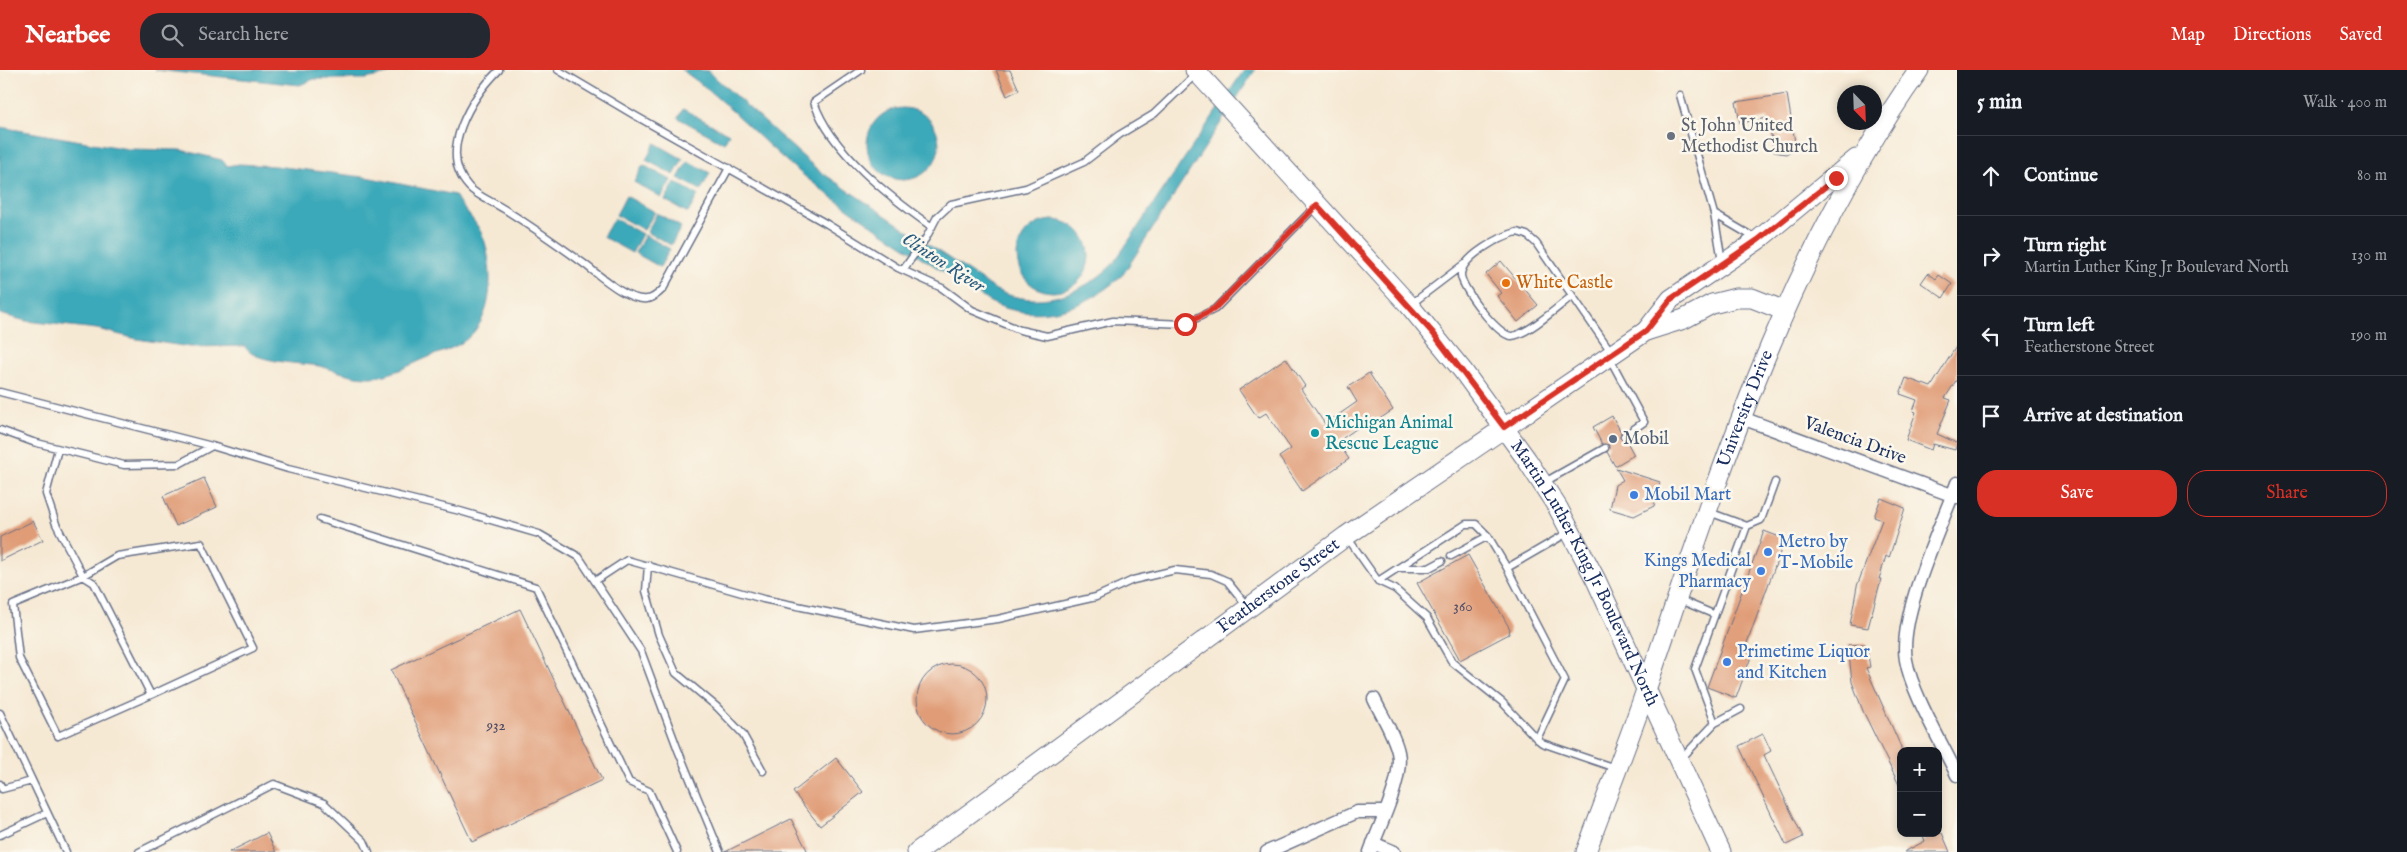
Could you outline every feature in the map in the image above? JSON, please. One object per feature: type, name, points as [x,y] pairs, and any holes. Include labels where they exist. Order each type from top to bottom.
[{"type":"main road","name":"University Drive","points":[[1586,852],[1742,418],[1785,311],[1824,230],[1870,146],[1919,70]]},
{"type":"main road","name":"Martin Luther King Jr Boulevard North","points":[[1198,74],[1409,305],[1463,371],[1504,427],[1542,484],[1596,580],[1721,852]]},
{"type":"main road","name":"Featherstone Street","points":[[1646,331],[1671,299],[1758,240],[1836,178],[1870,146]]},
{"type":"main road","name":"Featherstone Street","points":[[917,852],[1346,536],[1646,331],[1684,319],[1712,304],[1736,298],[1752,298],[1785,311]]},
{"type":"street","name":"Valencia Drive","points":[[1742,418],[1955,496]]},
{"type":"street","points":[[1957,483],[1955,496],[1909,614],[1905,641],[1911,678],[1957,775]]},
{"type":"street","points":[[1374,699],[1396,746],[1400,762],[1399,772],[1371,848],[1394,852]]},
{"type":"street","points":[[1267,852],[1357,812],[1385,812]]},
{"type":"lane","points":[[499,70],[482,88],[458,135],[455,157],[469,187],[552,240],[622,292],[638,299],[649,299],[663,289],[729,168]]},
{"type":"lane","points":[[558,70],[903,270],[942,288],[972,310],[1020,330],[1047,336],[1113,321],[1185,324],[1214,309],[1317,205]]},
{"type":"lane","points":[[861,70],[814,102],[820,119],[836,142],[869,176],[932,227]]},
{"type":"lane","points":[[903,270],[926,238],[937,217],[952,204],[1026,188],[1084,162],[1119,134],[1154,114],[1198,74]]},
{"type":"lane","points":[[1680,95],[1714,214],[1722,265]]},
{"type":"lane","points":[[1714,214],[1758,240]]},
{"type":"lane","points":[[1409,305],[1490,244],[1517,232],[1527,235],[1536,243],[1610,355],[1644,422],[1624,436]]},
{"type":"lane","points":[[1465,264],[1461,274],[1462,283],[1499,331],[1506,336],[1514,336],[1524,331],[1572,296]]},
{"type":"lane","points":[[0,392],[212,446],[288,469],[460,511],[539,534],[579,557],[641,651],[678,750],[720,852]]},
{"type":"lane","points":[[0,430],[58,449],[124,466],[179,464],[212,446]]},
{"type":"lane","points":[[1542,484],[1605,448]]},
{"type":"lane","points":[[58,449],[46,494],[56,524],[83,576],[94,583],[151,695]]},
{"type":"lane","points":[[1708,512],[1747,526],[1761,520],[1774,482]]},
{"type":"lane","points":[[320,519],[536,588],[629,782],[649,791],[677,852]]},
{"type":"lane","points":[[1378,581],[1466,524],[1476,524],[1488,536],[1507,568],[1565,680],[1537,739]]},
{"type":"lane","points":[[1715,723],[1695,669],[1713,614],[1747,526]]},
{"type":"lane","points":[[1507,568],[1570,532]]},
{"type":"lane","points":[[1346,536],[1378,581],[1395,590],[1427,618],[1452,662],[1502,702],[1537,739],[1542,743],[1617,769]]},
{"type":"lane","points":[[1451,556],[1488,536]]},
{"type":"lane","points":[[201,543],[253,648],[151,695],[58,736],[19,658],[13,605],[83,576],[117,556],[201,543]]},
{"type":"lane","points":[[595,581],[627,560],[763,600],[914,630],[998,619],[1096,597],[1133,580],[1175,570],[1211,574],[1228,581],[1248,608]]},
{"type":"lane","points":[[1397,568],[1429,568],[1442,561]]},
{"type":"lane","points":[[648,565],[646,591],[659,635],[676,673],[717,707],[742,733],[763,772]]},
{"type":"lane","points":[[1676,599],[1713,614]]},
{"type":"lane","points":[[1679,762],[1715,723],[1741,709]]},
{"type":"lane","points":[[0,713],[66,852]]},
{"type":"lane","points":[[1,788],[32,781]]},
{"type":"lane","points":[[139,852],[274,784],[324,803],[364,841],[369,852]]},
{"type":"lane","points":[[0,835],[48,813]]},
{"type":"water","points":[[155,70],[404,70],[366,79],[314,79],[300,85]]},
{"type":"water","name":"Clinton River","points":[[682,70],[708,71],[818,170],[996,290],[1012,296],[1043,299],[1059,296],[1088,284],[1113,264],[1244,70],[1255,70],[1124,273],[1110,286],[1078,304],[1062,310],[1026,312],[1008,309],[990,302],[830,196],[792,166],[699,82]]},
{"type":"water","points":[[903,108],[923,114],[933,124],[939,144],[933,164],[923,174],[903,180],[883,174],[873,164],[867,144],[873,124],[883,114]]},
{"type":"water","points":[[683,109],[729,134],[724,143],[678,118]]},
{"type":"water","points":[[0,127],[128,149],[181,150],[222,160],[227,166],[239,164],[275,166],[371,178],[455,195],[479,228],[488,254],[489,293],[483,318],[477,329],[458,345],[394,372],[381,376],[367,377],[346,374],[319,366],[267,359],[249,352],[245,346],[190,347],[137,339],[97,329],[26,321],[0,314]]},
{"type":"water","points":[[655,143],[683,159],[674,175],[646,160]]},
{"type":"water","points":[[688,161],[710,173],[701,190],[678,178]]},
{"type":"water","points":[[643,165],[671,180],[661,198],[634,182]]},
{"type":"water","points":[[675,182],[698,195],[688,213],[665,200]]},
{"type":"water","points":[[626,196],[655,212],[644,230],[616,215]]},
{"type":"water","points":[[657,213],[681,227],[671,245],[647,232]]},
{"type":"water","points":[[614,218],[642,234],[632,253],[603,237]]},
{"type":"water","points":[[1053,220],[1067,223],[1079,230],[1086,242],[1089,256],[1086,270],[1079,282],[1067,289],[1053,292],[1039,289],[1027,282],[1020,270],[1017,256],[1020,242],[1027,230],[1039,223]]},
{"type":"water","points":[[645,235],[670,249],[660,267],[635,253]]},
{"type":"building","points":[[996,70],[1010,70],[1019,90],[1007,96]]},
{"type":"building","points":[[1787,94],[1796,148],[1786,154],[1774,152],[1768,118],[1740,123],[1736,102]]},
{"type":"building","name":"White Castle","points":[[1501,261],[1538,305],[1518,322],[1497,296],[1501,293],[1486,274]]},
{"type":"building","points":[[1928,273],[1936,279],[1939,275],[1952,284],[1943,298],[1921,283]]},
{"type":"building","points":[[1957,345],[1957,379],[1945,398],[1951,400],[1937,434],[1957,443],[1955,450],[1933,444],[1931,450],[1906,440],[1916,412],[1913,411],[1917,400],[1900,394],[1906,378],[1931,387]]},
{"type":"building","name":"Michigan Animal Rescue League","points":[[1286,358],[1305,386],[1301,389],[1325,424],[1357,402],[1348,387],[1369,373],[1393,410],[1372,424],[1369,420],[1337,442],[1349,459],[1302,491],[1279,457],[1291,449],[1266,413],[1258,418],[1239,390]]},
{"type":"building","points":[[1612,416],[1621,432],[1620,438],[1626,440],[1634,455],[1615,466],[1607,452],[1609,445],[1602,444],[1593,427]]},
{"type":"building","points":[[1616,468],[1660,482],[1654,506],[1634,516],[1610,509],[1615,485],[1623,480]]},
{"type":"building","points":[[204,478],[217,507],[176,526],[163,496]]},
{"type":"building","points":[[1881,498],[1905,508],[1889,558],[1886,556],[1868,628],[1850,625],[1857,586],[1882,520],[1874,517]]},
{"type":"building","points":[[33,521],[43,540],[0,561],[0,537]]},
{"type":"building","points":[[1764,531],[1785,539],[1743,654],[1751,657],[1736,698],[1707,687]]},
{"type":"building","points":[[1468,555],[1510,629],[1509,634],[1460,660],[1417,583]]},
{"type":"building","points":[[520,609],[602,780],[472,842],[391,670]]},
{"type":"building","points":[[1866,644],[1870,667],[1866,668],[1901,747],[1897,747],[1897,781],[1863,711],[1852,682],[1848,645]]},
{"type":"building","points":[[952,664],[965,667],[977,674],[984,686],[987,699],[984,712],[977,724],[965,731],[952,734],[939,731],[927,724],[920,712],[917,699],[920,686],[927,674],[939,667]]},
{"type":"building","points":[[1763,734],[1771,751],[1764,755],[1803,837],[1786,845],[1739,746]]},
{"type":"building","points":[[836,758],[863,792],[820,826],[793,792]]},
{"type":"building","points":[[791,819],[808,852],[725,852]]},
{"type":"building","points":[[267,833],[276,852],[229,852]]},
{"type":"building","points":[[1942,833],[1950,852],[1904,852],[1925,841],[1924,837],[1942,837]]},
{"type":"place","name":"St John United Methodist Church","points":[[1671,136]]},
{"type":"place","name":"White Castle","points":[[1506,283]]},
{"type":"place","name":"Michigan Animal Rescue League","points":[[1315,433]]},
{"type":"place","name":"Mobil","points":[[1613,439]]},
{"type":"place","name":"Mobil Mart","points":[[1634,495]]},
{"type":"place","name":"Metro by T-Mobile","points":[[1768,552]]},
{"type":"place","name":"Kings Medical Pharmacy","points":[[1761,571]]},
{"type":"place","name":"Primetime Liquor and Kitchen","points":[[1727,662]]},
{"type":"route","points":[[1185,324],[1214,309],[1317,205],[1433,333],[1483,396],[1504,427],[1646,331],[1671,299],[1758,240],[1836,178]]}]
